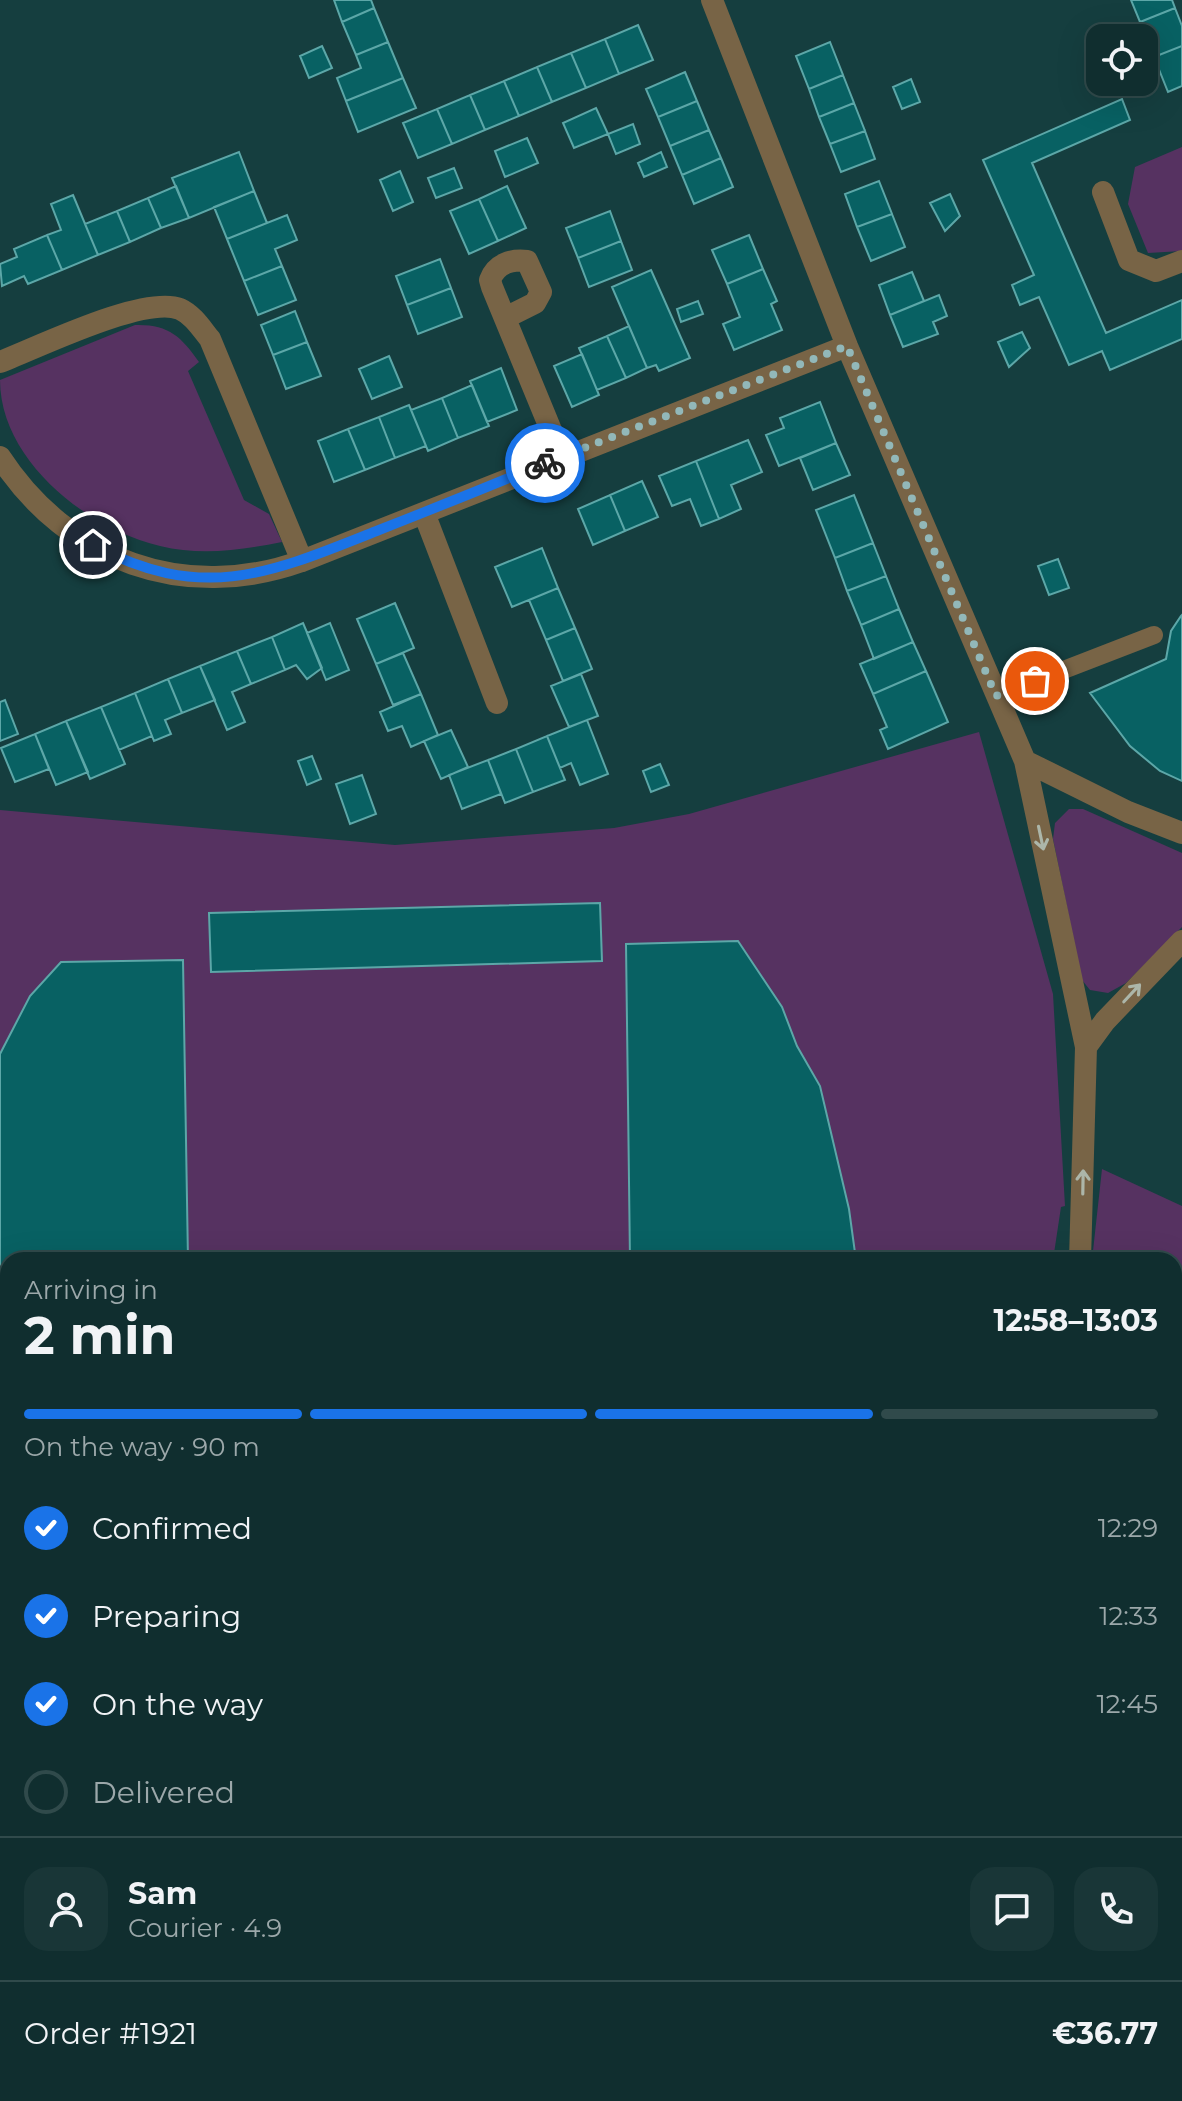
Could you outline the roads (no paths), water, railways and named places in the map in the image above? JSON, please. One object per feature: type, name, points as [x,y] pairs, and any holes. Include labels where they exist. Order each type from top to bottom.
[{"type":"street","points":[[712,0],[847,346],[1025,761],[1086,1047],[1080,1252]]},
{"type":"street","points":[[1103,192],[1129,260],[1156,271],[1182,261]]},
{"type":"street","points":[[0,362],[141,307],[177,308],[191,315],[210,339],[302,561]]},
{"type":"street","points":[[505,318],[562,456]]},
{"type":"street","points":[[0,457],[30,496],[76,536],[149,571],[228,578],[278,570],[847,346]]},
{"type":"street","points":[[424,513],[497,703]]},
{"type":"street","points":[[1025,761],[1128,812],[1182,833]]},
{"type":"street","points":[[1086,1047],[1105,1021],[1182,941]]},
{"type":"lane","points":[[996,696],[1154,635]]}]
